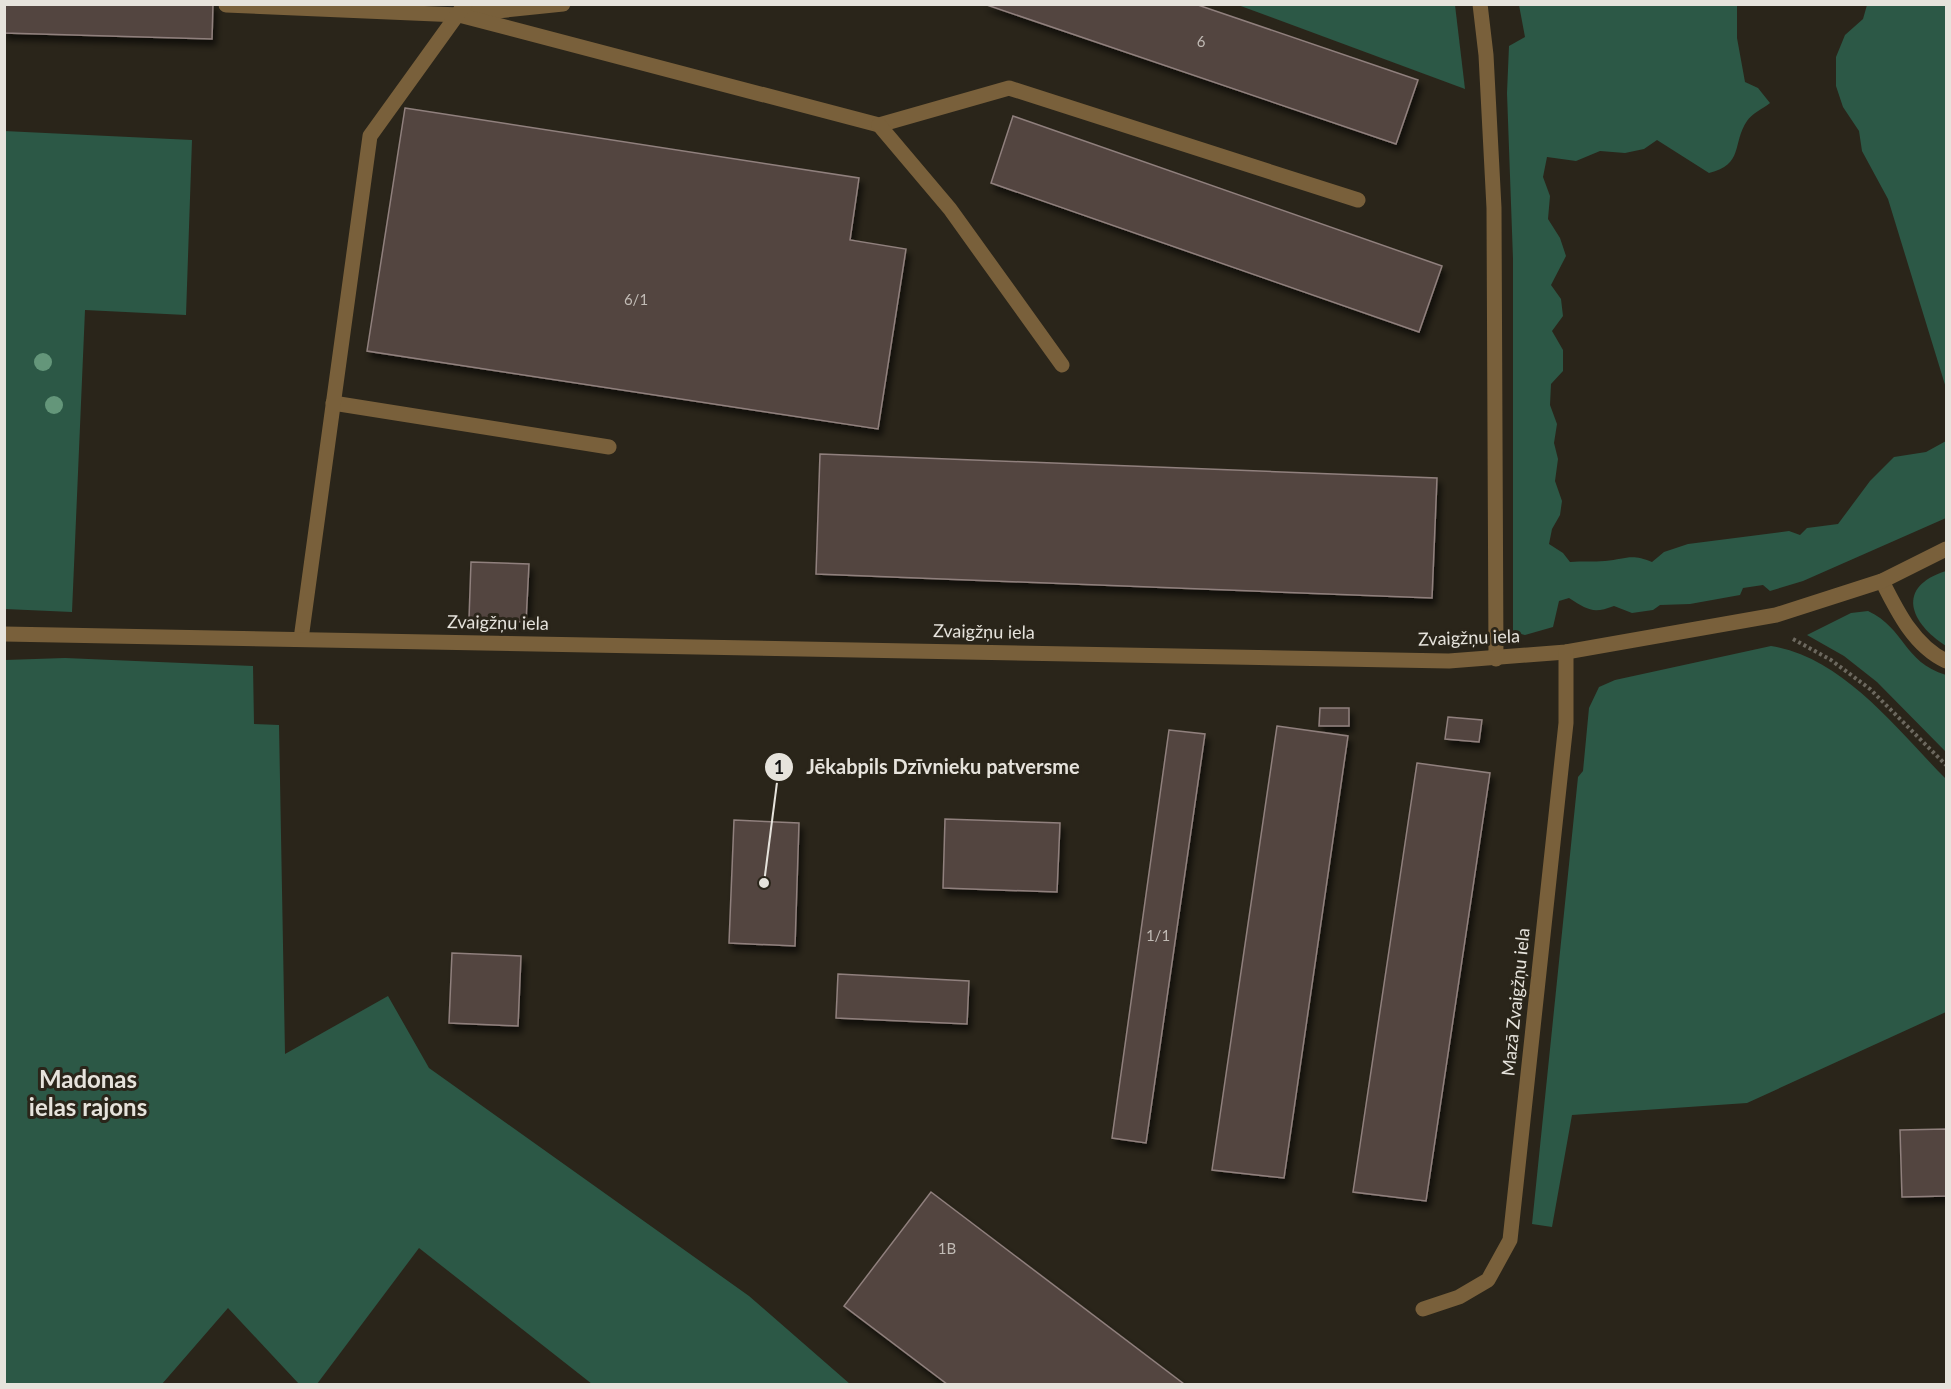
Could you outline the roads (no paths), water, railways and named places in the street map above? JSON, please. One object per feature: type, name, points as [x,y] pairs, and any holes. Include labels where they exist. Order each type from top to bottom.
[{"type":"street","points":[[226,5],[462,10],[563,4]]},
{"type":"street","points":[[1480,4],[1486,56],[1494,208],[1496,659]]},
{"type":"street","points":[[462,10],[879,125],[1009,88],[1358,200]]},
{"type":"street","points":[[301,639],[370,136],[462,10]]},
{"type":"street","points":[[879,125],[950,209],[1062,365]]},
{"type":"street","points":[[333,402],[609,447]]},
{"type":"street","name":"Zvaigžņu iela","points":[[4,634],[1438,661],[1496,659],[1566,652],[1776,615],[1881,581],[1947,549]]},
{"type":"street","points":[[1881,581],[1898,612],[1918,639],[1947,661]]},
{"type":"street","name":"Mazā Zvaigžņu iela","points":[[1423,1309],[1459,1297],[1488,1280],[1510,1240],[1566,723],[1566,652]]},
{"type":"place","name":"Jēkabpils Dzīvnieku patversme","points":[[764,883]]},
{"type":"district","name":"Madonas ielas rajons","points":[[88,1094]]}]
